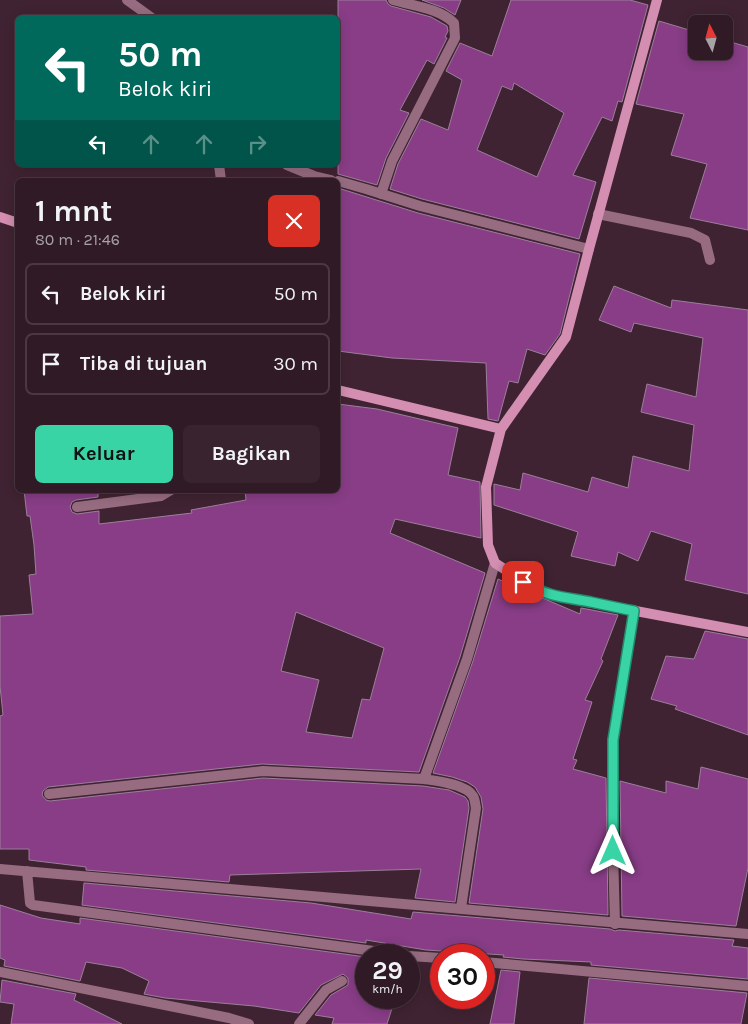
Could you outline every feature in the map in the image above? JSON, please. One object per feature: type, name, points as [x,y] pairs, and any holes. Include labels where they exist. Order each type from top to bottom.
[{"type":"street","points":[[127,0],[148,15]]},
{"type":"street","points":[[382,194],[392,162],[455,38],[454,23],[448,17],[437,12],[393,0]]},
{"type":"street","points":[[657,0],[588,249],[566,337],[501,429],[486,487],[488,545],[495,563],[532,587],[556,596],[748,632]]},
{"type":"street","points":[[292,167],[322,178]]},
{"type":"street","points":[[340,183],[420,206],[588,249]]},
{"type":"street","points":[[598,214],[691,233],[705,240],[710,260]]},
{"type":"street","points":[[0,217],[15,222]]},
{"type":"street","points":[[340,390],[501,429]]},
{"type":"street","points":[[76,507],[161,496],[166,493]]},
{"type":"street","points":[[424,779],[467,659],[495,563]]},
{"type":"street","points":[[615,924],[613,740],[634,611]]},
{"type":"street","points":[[49,794],[264,772],[424,779],[445,782],[465,789],[473,796],[476,808],[460,908]]},
{"type":"street","points":[[0,869],[460,908],[615,924],[748,934]]},
{"type":"street","points":[[27,871],[28,897],[33,905],[355,949]]},
{"type":"street","points":[[495,963],[748,986]]},
{"type":"street","points":[[0,972],[220,1016],[249,1024]]},
{"type":"street","points":[[299,1024],[326,990],[342,981]]},
{"type":"building","points":[[338,0],[386,0],[391,6],[431,17],[447,26],[448,31],[445,37],[447,38],[434,64],[427,60],[400,110],[409,113],[386,158],[377,185],[338,174],[338,167],[340,167],[340,15],[338,15]]},
{"type":"building","points":[[422,0],[461,0],[455,15],[444,8]]},
{"type":"building","points":[[511,0],[630,0],[648,5],[622,102],[618,101],[612,121],[602,117],[573,175],[596,182],[579,239],[390,189],[398,164],[421,119],[448,130],[462,80],[446,71],[460,43],[492,56]],"holes":[[[514,83],[564,113],[537,177],[477,150],[502,86],[512,90]]]},
{"type":"building","points":[[659,21],[688,30],[688,60],[733,60],[733,43],[748,47],[748,230],[690,218],[707,164],[671,155],[684,114],[636,104]]},
{"type":"building","points":[[340,189],[418,213],[580,254],[560,334],[545,355],[527,349],[518,383],[509,381],[498,421],[488,419],[486,363],[392,358],[340,351]]},
{"type":"building","points":[[614,286],[671,308],[672,300],[748,310],[748,594],[685,580],[692,544],[651,531],[638,561],[618,552],[615,566],[571,556],[578,532],[494,505],[494,484],[520,490],[523,473],[588,492],[592,477],[628,488],[633,456],[689,471],[694,425],[641,412],[647,384],[696,397],[703,338],[634,323],[631,332],[599,320]]},
{"type":"building","points":[[340,404],[377,409],[458,428],[448,475],[480,482],[481,538],[395,519],[390,533],[485,573],[460,657],[419,772],[262,764],[48,787],[43,791],[42,795],[46,800],[50,801],[263,778],[423,786],[449,790],[465,797],[469,808],[455,902],[415,898],[421,869],[230,875],[229,882],[86,870],[86,867],[29,860],[29,849],[0,849],[0,716],[3,715],[0,686],[0,616],[33,614],[29,575],[36,574],[30,516],[27,516],[24,493],[98,493],[98,497],[72,502],[70,507],[72,512],[77,514],[99,511],[99,524],[192,513],[191,510],[246,500],[245,493],[340,493]],"holes":[[[296,612],[384,648],[370,700],[362,699],[352,738],[306,732],[319,680],[281,671]]]},
{"type":"building","points":[[498,579],[580,614],[581,608],[618,615],[601,659],[603,661],[585,700],[592,702],[573,759],[577,760],[573,769],[606,778],[608,915],[469,903],[483,809],[481,797],[475,787],[467,782],[433,773],[473,661]]},
{"type":"building","points":[[705,631],[748,639],[748,735],[675,709],[677,706],[651,699],[666,656],[694,659]]},
{"type":"building","points":[[701,767],[748,779],[748,868],[736,926],[622,916],[620,781],[666,793],[666,781],[698,789]]},
{"type":"building","points":[[84,883],[311,903],[411,919],[413,912],[734,940],[732,946],[748,948],[748,979],[591,965],[591,962],[503,957],[504,955],[495,954],[495,944],[430,944],[430,950],[426,950],[420,949],[420,944],[390,944],[366,940],[366,943],[82,905]]},
{"type":"building","points":[[0,905],[41,918],[80,924],[80,918],[355,956],[355,1009],[392,1009],[387,1024],[332,1024],[334,1018],[315,1015],[331,995],[348,985],[348,978],[343,974],[321,985],[299,1013],[144,994],[149,981],[122,968],[86,962],[80,981],[4,966],[5,960],[0,958]]},
{"type":"building","points":[[501,970],[520,972],[514,1024],[490,1024],[493,1009],[495,1009]]},
{"type":"building","points":[[589,978],[747,993],[741,1024],[584,1024]]},
{"type":"building","points":[[2,980],[76,994],[74,1000],[122,1024],[11,1024],[14,1004],[0,1002]]},
{"type":"route","points":[[523,582],[556,596],[634,611],[613,740],[613,851]]}]
